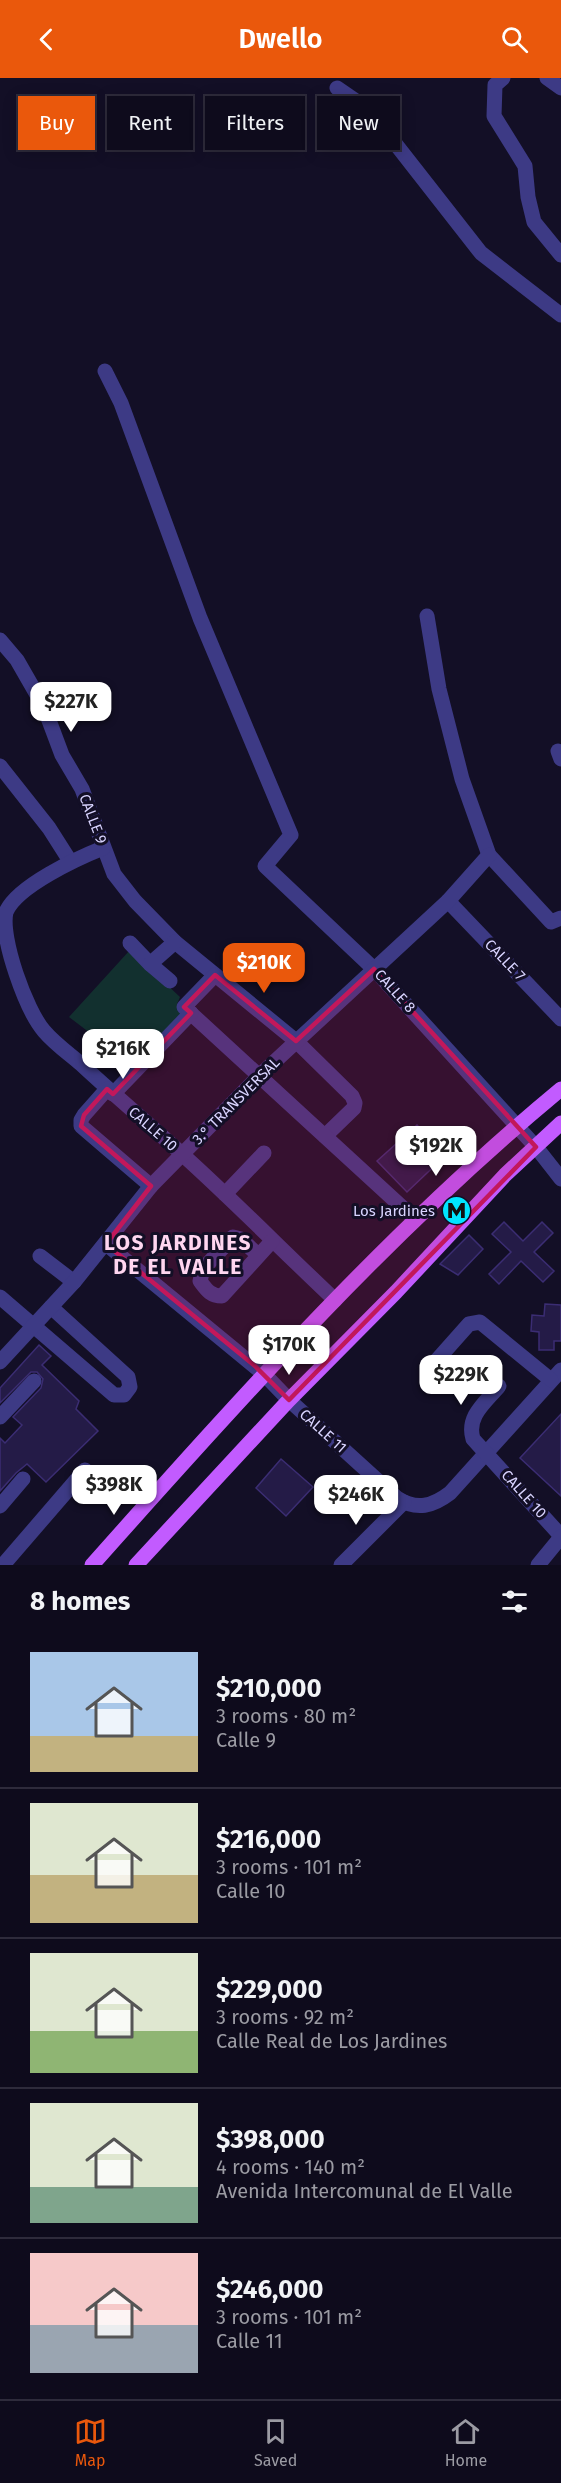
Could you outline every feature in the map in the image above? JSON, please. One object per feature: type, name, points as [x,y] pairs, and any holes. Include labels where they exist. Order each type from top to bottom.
[{"type":"main road","points":[[92,1565],[334,1300],[415,1219],[517,1125],[561,1089]]},
{"type":"main road","points":[[136,1565],[505,1175],[561,1123]]},
{"type":"street","points":[[503,78],[495,85],[494,116],[525,166],[528,197],[534,222],[561,255]]},
{"type":"street","points":[[547,78],[561,88]]},
{"type":"street","points":[[338,88],[369,110],[482,253],[561,315]]},
{"type":"street","name":"CALLE 8","points":[[105,371],[121,403],[201,618],[291,835],[265,866],[375,969],[536,1147]]},
{"type":"street","points":[[427,616],[439,689],[462,779],[489,855],[551,922],[561,918]]},
{"type":"street","name":"CALLE 9","points":[[0,640],[17,660],[44,707],[62,755],[82,789],[114,874],[135,901],[175,942],[296,1041],[352,1096],[355,1103],[354,1108],[325,1136]]},
{"type":"street","points":[[0,766],[49,828],[70,861]]},
{"type":"street","name":"CALLE 10","points":[[103,848],[70,861],[19,897],[6,912],[4,929],[12,968],[22,999],[43,1030],[183,1154],[334,1300]]},
{"type":"street","name":"3.° TRANSVERSAL","points":[[0,1362],[106,1244],[151,1186],[259,1076],[448,901],[489,855]]},
{"type":"street","name":"CALLE 7","points":[[448,901],[561,1019]]},
{"type":"street","points":[[150,964],[175,942]]},
{"type":"street","points":[[130,943],[170,981]]},
{"type":"street","points":[[215,975],[184,1007],[415,1219]]},
{"type":"street","points":[[151,1186],[81,1125],[81,1120],[191,1013]]},
{"type":"street","points":[[536,1147],[561,1179]]},
{"type":"street","points":[[225,1194],[264,1153]]},
{"type":"street","points":[[258,1255],[272,1241]]},
{"type":"street","points":[[106,1244],[264,1374]]},
{"type":"street","points":[[40,1256],[74,1281]]},
{"type":"street","points":[[0,1297],[114,1395],[124,1395],[130,1387],[128,1377],[51,1307]]},
{"type":"street","points":[[341,1565],[409,1503],[425,1506],[437,1503],[486,1454],[511,1423],[556,1375],[480,1322],[469,1324],[437,1360]]},
{"type":"street","name":"CALLE 11","points":[[264,1374],[289,1401],[409,1503]]},
{"type":"street","points":[[0,1417],[34,1381]]},
{"type":"street","name":"CALLE 10","points":[[500,1386],[471,1420],[473,1438],[561,1537]]},
{"type":"street","points":[[3,1565],[85,1470]]},
{"type":"street","points":[[0,1506],[23,1479]]},
{"type":"street","points":[[538,1565],[561,1537]]},
{"type":"highlighted area","points":[[374,969],[536,1147],[289,1400],[255,1366],[106,1244],[151,1186],[81,1126],[84,1115],[107,1089],[113,1094],[191,1013],[184,1007],[215,975],[296,1041]]},
{"type":"green space","points":[[130,950],[180,997],[177,1004],[182,1015],[136,1068],[69,1017]]},
{"type":"building","points":[[417,1125],[446,1155],[407,1192],[377,1161]]},
{"type":"building","points":[[504,1222],[523,1241],[542,1222],[553,1233],[534,1252],[554,1271],[543,1282],[521,1261],[499,1284],[489,1274],[511,1252],[492,1234]]},
{"type":"building","points":[[469,1235],[483,1249],[458,1275],[440,1264]]},
{"type":"building","points":[[545,1304],[561,1305],[561,1341],[554,1341],[554,1350],[539,1350],[539,1332],[531,1331],[532,1315],[544,1316]]},
{"type":"building","points":[[39,1345],[51,1356],[42,1365],[79,1401],[76,1409],[98,1431],[46,1482],[27,1464],[0,1491],[0,1438],[5,1443],[22,1425],[13,1417],[41,1388],[43,1379],[37,1372],[31,1372],[0,1403],[0,1388]]},
{"type":"building","points":[[561,1414],[561,1496],[520,1458]]},
{"type":"building","points":[[281,1459],[313,1487],[286,1516],[256,1488]]},
{"type":"place","name":"Los Jardines","points":[[456,1211]]},
{"type":"district","name":"LOS JARDINES DE EL VALLE","points":[[178,1255]]}]
